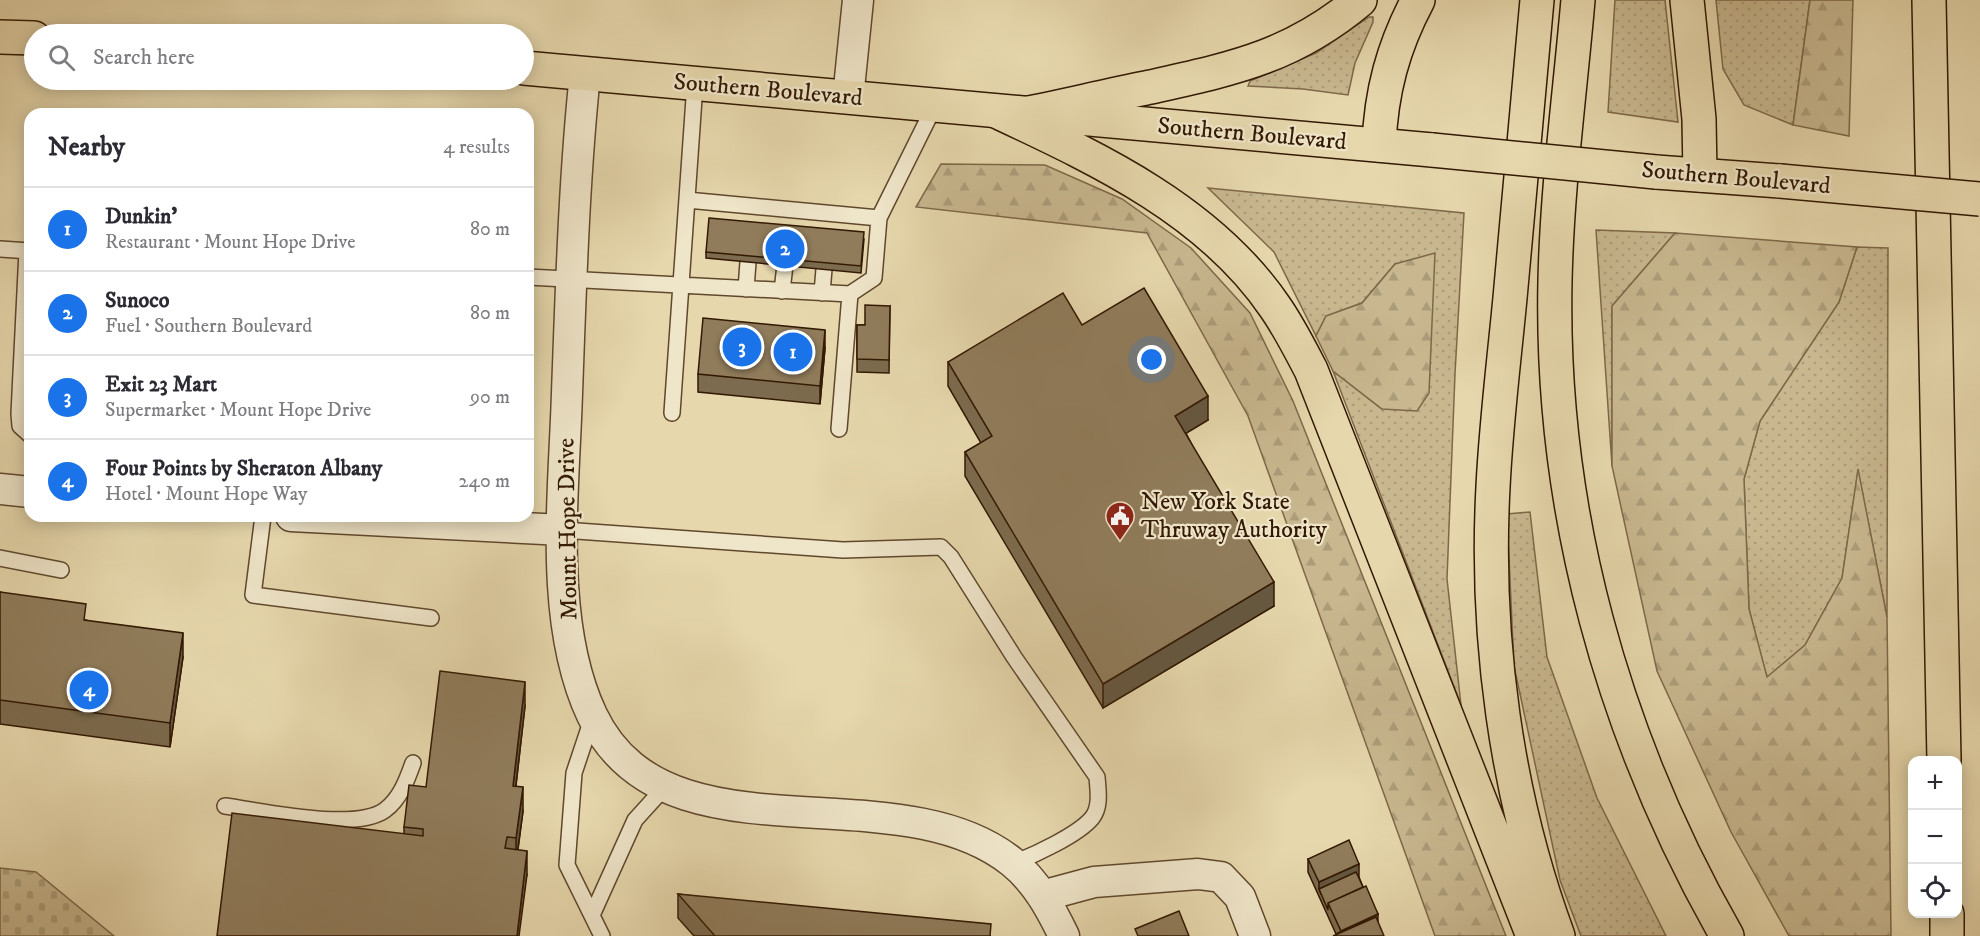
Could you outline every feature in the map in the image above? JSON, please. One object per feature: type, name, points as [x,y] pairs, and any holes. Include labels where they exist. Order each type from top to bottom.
[{"type":"main road","points":[[1010,112],[1239,67],[1296,44],[1329,24],[1360,0]]},
{"type":"main road","points":[[1378,145],[1383,91],[1389,67],[1395,47],[1418,0]]},
{"type":"main road","points":[[1537,0],[1494,478],[1494,593],[1498,672],[1514,780],[1526,831],[1558,936]]},
{"type":"main road","points":[[1578,0],[1555,281],[1558,392],[1572,502],[1593,612],[1626,720],[1690,870],[1727,936]]},
{"type":"main road","points":[[1688,0],[1699,119],[1700,175]]},
{"type":"main road","points":[[1929,0],[1944,756]]},
{"type":"main road","points":[[0,37],[24,38]]},
{"type":"main road","name":"Southern Boulevard","points":[[534,69],[1980,199]]},
{"type":"main road","points":[[1010,112],[1099,160],[1183,213],[1225,250],[1275,306],[1315,380],[1533,936]]},
{"type":"main road","points":[[1947,918],[1947,936]]},
{"type":"street","points":[[848,98],[858,0]]},
{"type":"street","name":"Mount Hope Drive","points":[[585,74],[575,173],[563,530],[568,625],[580,683],[592,716],[623,757],[664,788],[712,802],[736,806],[919,821],[969,835],[1014,863],[1042,896],[1064,936]]},
{"type":"street","points":[[0,489],[24,491]]},
{"type":"street","points":[[408,522],[563,530]]},
{"type":"street","points":[[1042,896],[1094,882],[1198,874],[1221,877],[1240,897],[1255,936]]},
{"type":"lane","points":[[672,413],[695,84]]},
{"type":"lane","points":[[534,277],[850,294],[874,278],[879,218],[935,105]]},
{"type":"lane","points":[[687,200],[754,212],[829,218],[879,218]]},
{"type":"lane","points":[[0,249],[24,251]]},
{"type":"lane","points":[[746,289],[748,262]]},
{"type":"lane","points":[[782,291],[785,265]]},
{"type":"lane","points":[[822,293],[824,269]]},
{"type":"lane","points":[[839,429],[850,294]]},
{"type":"lane","points":[[24,332],[19,414],[20,426],[24,430]]},
{"type":"lane","points":[[262,522],[253,595],[431,618]]},
{"type":"lane","points":[[563,530],[843,550],[940,547],[951,557],[1014,657],[1097,777],[1099,797],[1092,818],[1050,848],[1014,863]]},
{"type":"lane","points":[[0,558],[61,570]]},
{"type":"lane","points":[[592,716],[574,773],[567,865],[593,913],[602,936]]},
{"type":"lane","points":[[225,806],[333,820],[369,818],[385,810],[397,797],[406,783],[413,763]]},
{"type":"lane","points":[[593,913],[635,820],[664,788]]},
{"type":"green space","points":[[1615,0],[1665,0],[1678,122],[1608,112]]},
{"type":"green space","points":[[1716,0],[1810,0],[1793,125],[1744,105],[1723,69]]},
{"type":"green space","points":[[1810,0],[1853,0],[1849,136],[1793,125]]},
{"type":"green space","points":[[1369,17],[1373,17],[1373,22],[1355,63],[1348,95],[1303,89],[1248,86],[1250,81],[1316,53]]},
{"type":"green space","points":[[941,164],[1045,165],[1122,199],[1191,248],[1250,313],[1293,401],[1506,936],[1435,936],[1248,416],[1147,233],[916,207]]},
{"type":"green space","points":[[1208,188],[1464,213],[1447,579],[1461,705],[1333,371],[1382,409],[1395,264],[1362,303],[1326,316],[1316,336],[1274,252]]},
{"type":"green space","points":[[1596,230],[1675,233],[1612,306],[1612,466]]},
{"type":"green space","points":[[1675,233],[1857,247],[1839,302],[1760,421],[1744,479],[1749,609],[1767,677],[1805,645],[1842,578],[1858,469],[1887,617],[1891,936],[1789,936],[1731,832],[1657,671],[1612,466],[1612,306]]},
{"type":"green space","points":[[1857,247],[1888,248],[1887,617],[1858,471],[1842,578],[1805,645],[1767,678],[1749,609],[1744,479],[1760,421],[1839,302]]},
{"type":"green space","points":[[1435,253],[1429,393],[1417,411],[1382,409],[1333,371],[1316,336],[1326,316],[1362,303],[1395,264]]},
{"type":"green space","points":[[1530,512],[1547,657],[1597,798],[1666,936],[1581,936],[1560,880],[1514,666],[1507,514]]},
{"type":"green space","points":[[0,868],[36,872],[114,936],[0,936]]},
{"type":"building","points":[[709,218],[864,232],[861,266],[706,252]]},
{"type":"building","name":"New York State Thruway Authority","points":[[1144,288],[1208,396],[1175,416],[1274,582],[1103,684],[965,452],[992,436],[948,362],[1063,293],[1082,325]]},
{"type":"building","points":[[865,305],[890,306],[889,360],[857,359],[857,325],[865,325]]},
{"type":"building","points":[[703,318],[825,330],[820,386],[698,374]]},
{"type":"building","points":[[0,592],[86,604],[84,620],[183,633],[170,723],[0,700]]},
{"type":"building","points":[[440,671],[525,682],[513,786],[523,787],[516,838],[507,837],[505,848],[527,851],[517,936],[217,936],[232,813],[423,836],[423,829],[404,827],[409,785],[426,787]]},
{"type":"building","points":[[1349,840],[1359,864],[1319,882],[1308,859]]},
{"type":"building","points":[[1356,872],[1363,887],[1328,903],[1328,910],[1319,889]]},
{"type":"building","points":[[1366,886],[1378,914],[1341,931],[1328,903]]},
{"type":"building","points":[[678,894],[991,924],[990,936],[715,936]]},
{"type":"building","points":[[1179,911],[1189,936],[1138,936],[1135,929]]},
{"type":"building","points":[[1376,917],[1384,936],[1333,936]]},
{"type":"place","name":"Sunoco","points":[[785,249]]},
{"type":"place","name":"Exit 23 Mart","points":[[742,347]]},
{"type":"place","name":"Dunkin'","points":[[793,352]]},
{"type":"place","name":"New York State Thruway Authority","points":[[1120,542]]},
{"type":"place","name":"Four Points by Sheraton Albany","points":[[89,690]]}]
